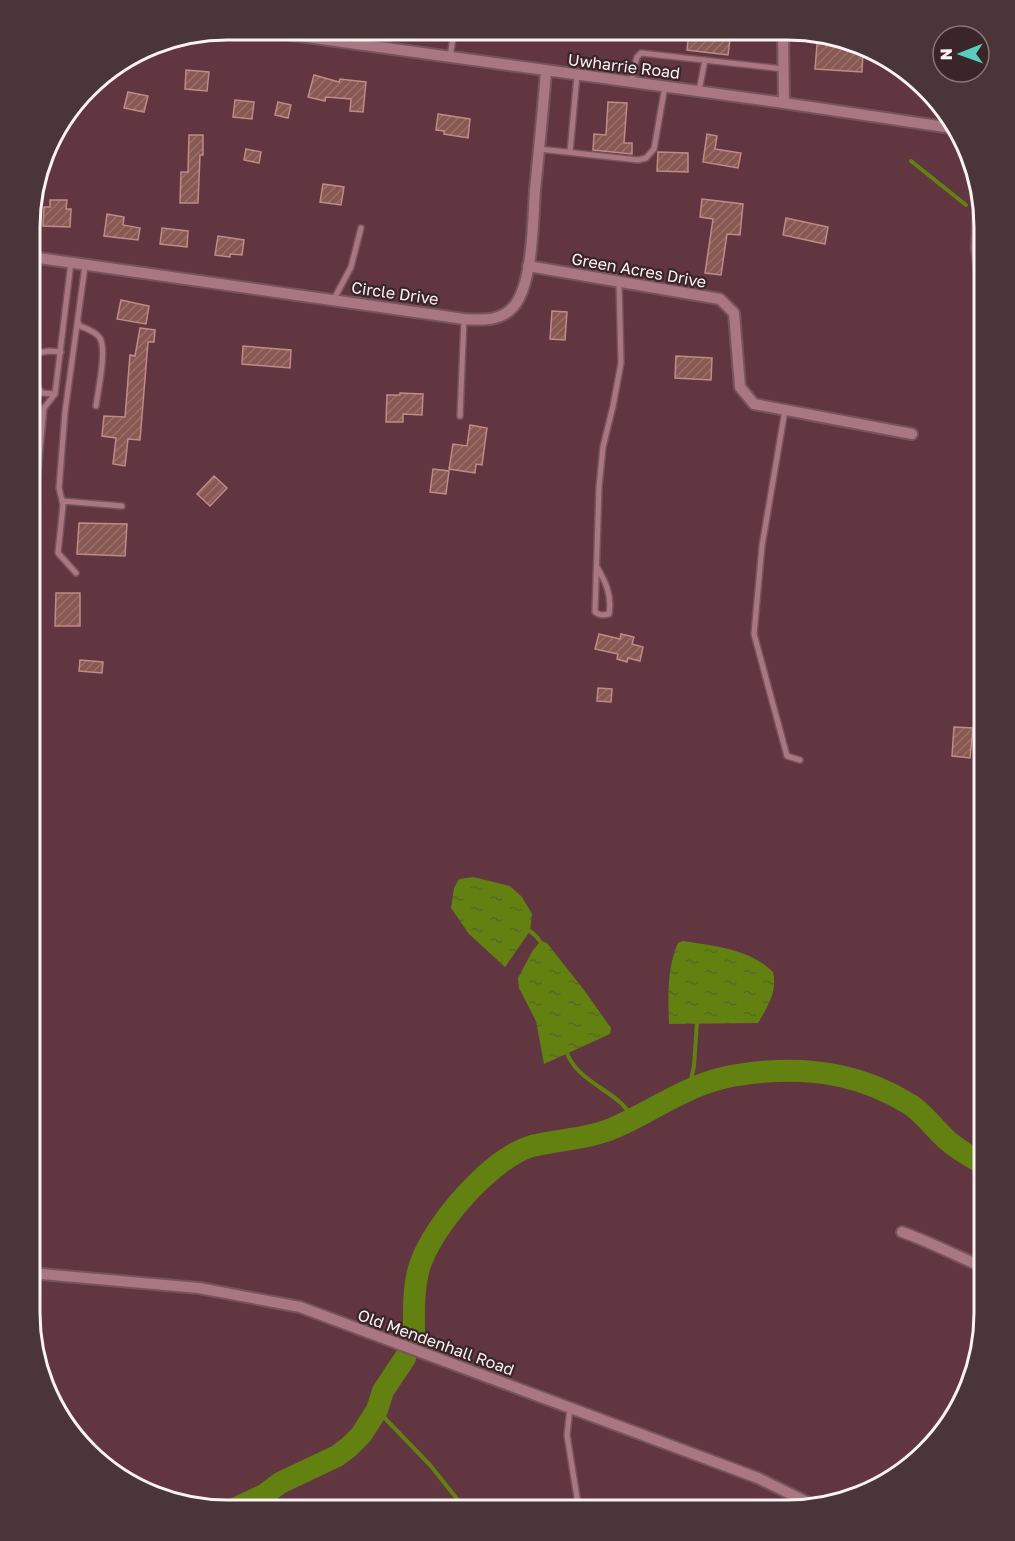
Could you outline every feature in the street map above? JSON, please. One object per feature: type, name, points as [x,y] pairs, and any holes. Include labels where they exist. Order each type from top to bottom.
[{"type":"street","name":"Uwharrie Road","points":[[348,40],[546,71],[944,127]]},
{"type":"street","points":[[783,40],[784,103]]},
{"type":"street","name":"Circle Drive","points":[[40,258],[464,318],[483,320],[500,317],[513,308],[519,299],[528,266],[546,71]]},
{"type":"street","name":"Green Acres Drive","points":[[528,266],[720,299],[734,313],[740,387],[754,404],[912,434]]},
{"type":"street","points":[[902,1232],[931,1242],[974,1263]]},
{"type":"street","name":"Old Mendenhall Road","points":[[40,1274],[199,1288],[300,1307],[758,1478],[802,1499]]},
{"type":"lane","points":[[450,57],[453,40]]},
{"type":"lane","points":[[630,82],[637,57],[642,53],[785,69]]},
{"type":"lane","points":[[699,91],[705,60]]},
{"type":"lane","points":[[570,152],[577,75]]},
{"type":"lane","points":[[539,148],[638,160],[646,158],[654,149],[665,86]]},
{"type":"lane","points":[[334,299],[351,267],[361,228]]},
{"type":"lane","points":[[40,450],[44,408],[56,394],[71,262]]},
{"type":"lane","points":[[76,573],[58,553],[62,501],[59,488],[65,412],[86,264]]},
{"type":"lane","points":[[597,567],[606,582],[611,604],[609,614],[599,615],[595,612],[599,487],[603,447],[621,363],[619,282]]},
{"type":"lane","points":[[460,416],[464,318]]},
{"type":"lane","points":[[78,322],[80,326],[92,330],[101,339],[102,356],[96,405]]},
{"type":"lane","points":[[40,353],[61,352]]},
{"type":"lane","points":[[40,390],[42,393],[56,394]]},
{"type":"lane","points":[[785,410],[762,546],[754,634],[787,756],[800,760]]},
{"type":"lane","points":[[62,501],[122,506]]},
{"type":"lane","points":[[570,1408],[567,1435],[577,1500]]},
{"type":"water","points":[[473,877],[510,886],[522,897],[532,914],[530,931],[505,967],[469,934],[451,908],[454,888],[459,879]]},
{"type":"water","points":[[541,941],[547,943],[611,1028],[610,1034],[544,1064],[536,1021],[519,988],[518,978],[533,950]]},
{"type":"water","points":[[683,941],[743,953],[764,964],[773,972],[773,993],[758,1023],[669,1024],[670,972],[674,952],[678,943]]},
{"type":"building","points":[[688,40],[730,40],[728,55],[687,50]]},
{"type":"building","points":[[817,43],[863,57],[862,72],[815,69]]},
{"type":"building","points":[[186,70],[209,72],[207,91],[185,89]]},
{"type":"building","points":[[314,75],[339,82],[340,79],[366,82],[363,112],[350,111],[351,99],[326,97],[325,101],[308,97]]},
{"type":"building","points":[[128,92],[148,96],[144,112],[124,108]]},
{"type":"building","points":[[235,100],[254,102],[252,119],[233,117]]},
{"type":"building","points":[[278,102],[291,105],[288,118],[275,115]]},
{"type":"building","points":[[608,102],[627,103],[624,143],[632,143],[632,154],[593,150],[594,134],[606,135]]},
{"type":"building","points":[[438,114],[470,119],[468,138],[444,134],[444,131],[436,130]]},
{"type":"building","points":[[707,134],[717,136],[715,149],[741,153],[738,168],[703,162]]},
{"type":"building","points":[[189,135],[203,135],[198,203],[180,203],[181,172],[188,172]]},
{"type":"building","points":[[246,149],[261,152],[259,163],[244,160]]},
{"type":"building","points":[[658,152],[688,153],[688,172],[657,171]]},
{"type":"building","points":[[323,184],[344,187],[341,205],[320,202]]},
{"type":"building","points":[[702,199],[743,204],[740,235],[727,234],[721,275],[705,273],[713,219],[700,217]]},
{"type":"building","points":[[50,200],[67,200],[66,209],[71,209],[70,227],[43,226],[44,207],[50,207]]},
{"type":"building","points":[[107,214],[124,217],[123,225],[140,228],[138,240],[104,236]]},
{"type":"building","points":[[786,218],[828,227],[825,244],[783,235]]},
{"type":"building","points":[[162,228],[188,231],[187,247],[160,244]]},
{"type":"building","points":[[218,236],[244,240],[242,255],[230,254],[230,257],[215,255]]},
{"type":"building","points":[[121,300],[149,306],[146,324],[117,319]]},
{"type":"building","points":[[552,311],[567,312],[565,340],[550,339]]},
{"type":"building","points":[[140,328],[155,330],[154,342],[148,342],[140,440],[128,439],[125,466],[113,464],[116,438],[102,436],[104,416],[125,417],[130,355],[135,356]]},
{"type":"building","points":[[243,346],[291,350],[290,368],[242,364]]},
{"type":"building","points":[[676,356],[712,358],[711,380],[675,378]]},
{"type":"building","points":[[400,393],[423,394],[422,415],[403,414],[403,422],[386,422],[387,395],[400,395]]},
{"type":"building","points":[[470,425],[487,428],[482,465],[476,464],[475,473],[449,469],[453,444],[467,446]]},
{"type":"building","points":[[433,469],[449,471],[446,494],[430,492]]},
{"type":"building","points":[[214,476],[227,488],[210,506],[197,494]]},
{"type":"building","points":[[79,523],[127,524],[125,556],[77,554]]},
{"type":"building","points":[[56,593],[80,593],[80,626],[55,626]]},
{"type":"building","points":[[599,634],[620,639],[621,634],[634,637],[632,644],[643,647],[640,661],[628,658],[627,662],[617,659],[618,654],[595,649]]},
{"type":"building","points":[[80,660],[103,662],[102,673],[79,671]]},
{"type":"building","points":[[598,688],[612,689],[611,702],[597,701]]},
{"type":"building","points":[[954,727],[973,728],[970,758],[952,756]]},
{"type":"waterway","points":[[911,161],[966,205]]},
{"type":"waterway","points":[[525,929],[535,936],[542,946]]},
{"type":"waterway","points":[[689,1089],[694,1066],[697,1022]]},
{"type":"waterway","points":[[566,1050],[575,1067],[622,1104],[634,1119]]},
{"type":"waterway","points":[[412,1338],[414,1298],[420,1265],[427,1249],[451,1212],[482,1178],[516,1153],[532,1146],[606,1131],[705,1083],[743,1074],[784,1071],[823,1073],[858,1081],[886,1091],[911,1105],[951,1144],[974,1158]]},
{"type":"waterway","points":[[253,1500],[280,1483],[337,1456],[349,1447],[361,1435],[377,1410],[383,1391],[405,1358]]},
{"type":"waterway","points":[[377,1410],[430,1465],[458,1500]]}]
